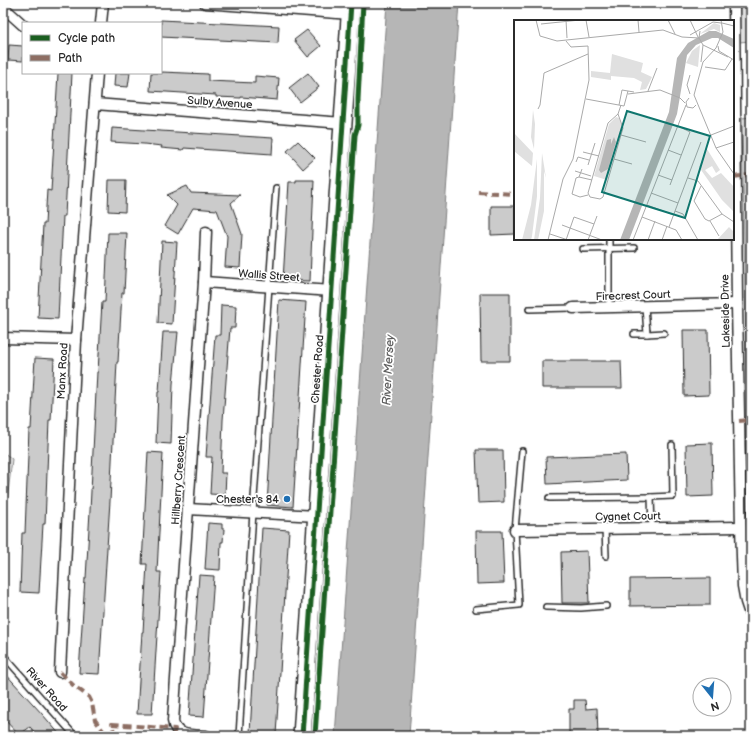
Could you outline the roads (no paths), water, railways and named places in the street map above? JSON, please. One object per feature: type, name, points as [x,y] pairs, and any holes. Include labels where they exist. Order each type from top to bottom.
[{"type":"highway","name":"Chester Road","points":[[302,736],[351,8]]},
{"type":"street","points":[[101,22],[102,3]]},
{"type":"street","points":[[205,3],[351,8]]},
{"type":"street","name":"Lakeside Drive","points":[[734,3],[741,527],[743,586],[751,617]]},
{"type":"street","points":[[3,7],[22,23]]},
{"type":"street","name":"Manx Road","points":[[60,672],[76,340],[97,74]]},
{"type":"street","name":"Sulby Avenue","points":[[95,104],[343,123]]},
{"type":"street","name":"Hillberry Crescent","points":[[190,735],[180,733],[175,729],[173,721],[204,282],[206,232]]},
{"type":"street","name":"Wallis Street","points":[[204,282],[332,291]]},
{"type":"street","name":"Firecrest Court","points":[[573,308],[737,304]]},
{"type":"street","points":[[3,338],[76,340]]},
{"type":"street","points":[[188,508],[317,516]]},
{"type":"street","name":"Cygnet Court","points":[[516,530],[741,527]]},
{"type":"street","points":[[190,735],[206,736]]},
{"type":"lane","points":[[239,736],[276,188]]},
{"type":"lane","points":[[609,240],[609,307]]},
{"type":"lane","points":[[583,250],[634,248]]},
{"type":"lane","points":[[645,306],[647,334]]},
{"type":"lane","name":"Firecrest Court","points":[[529,309],[573,308]]},
{"type":"lane","points":[[634,334],[664,333]]},
{"type":"lane","points":[[549,498],[673,496],[672,445]]},
{"type":"lane","points":[[476,608],[520,605],[516,530],[522,452]]},
{"type":"lane","points":[[651,497],[652,528]]},
{"type":"lane","points":[[604,528],[606,556]]},
{"type":"lane","points":[[546,607],[581,608],[606,606]]},
{"type":"lane","name":"River Road","points":[[3,654],[75,736]]},
{"type":"water","name":"River Mersey","points":[[387,3],[459,3],[409,736],[335,736]]},
{"type":"place","name":"Chester's 84","points":[[287,499]]}]
